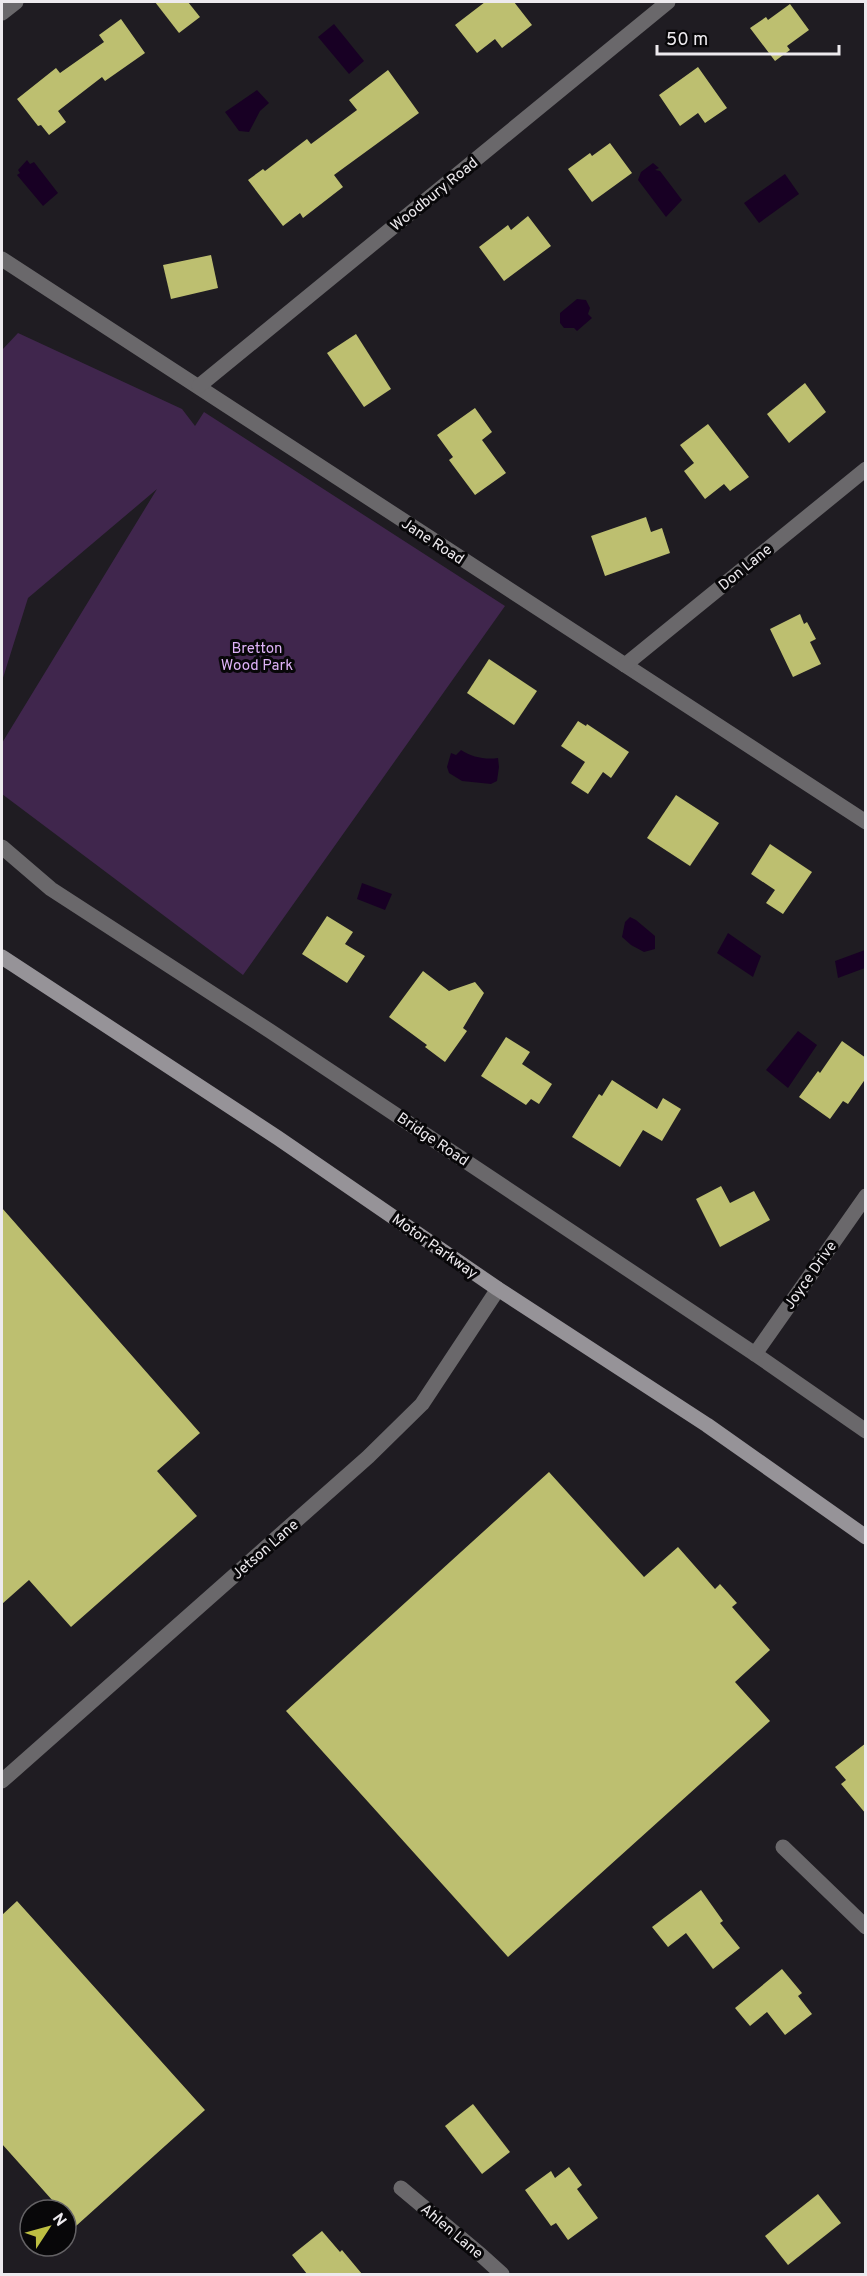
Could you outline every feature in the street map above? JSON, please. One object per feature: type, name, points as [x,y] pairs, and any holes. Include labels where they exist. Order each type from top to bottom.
[{"type":"main road","name":"Motor Parkway","points":[[2,957],[278,1138],[498,1289],[706,1425],[866,1537]]},
{"type":"street","points":[[2,13],[16,2]]},
{"type":"street","name":"Woodbury Road","points":[[199,386],[668,2]]},
{"type":"street","name":"Jane Road","points":[[2,259],[866,822]]},
{"type":"street","name":"Don Lane","points":[[626,664],[866,469]]},
{"type":"street","name":"Bridge Road","points":[[2,847],[51,889],[270,1031],[755,1354],[866,1431]]},
{"type":"street","name":"Joyce Drive","points":[[755,1354],[866,1196]]},
{"type":"street","name":"Jetson Lane","points":[[2,1781],[368,1457],[422,1404],[498,1289]]},
{"type":"street","points":[[783,1847],[866,1927]]},
{"type":"street","name":"Ahlen Lane","points":[[401,2188],[502,2274]]},
{"type":"green space","name":"Bretton Wood Park","points":[[18,333],[182,409],[195,426],[204,412],[505,606],[243,975],[2,794],[2,743],[157,489],[28,598],[2,681],[2,350]]},
{"type":"shaded area","points":[[334,24],[364,61],[349,74],[318,37]]},
{"type":"shaded area","points":[[257,90],[269,103],[260,111],[249,132],[239,131],[225,112]]},
{"type":"shaded area","points":[[27,160],[30,164],[34,162],[58,193],[43,206],[17,175],[20,173],[18,170]]},
{"type":"shaded area","points":[[653,163],[659,168],[655,170],[660,171],[682,200],[666,217],[638,180],[641,172]]},
{"type":"shaded area","points":[[785,174],[799,194],[759,223],[744,203]]},
{"type":"shaded area","points":[[577,299],[586,300],[590,308],[588,314],[592,318],[577,331],[574,328],[564,328],[560,323],[560,313]]},
{"type":"shaded area","points":[[461,750],[488,759],[498,758],[497,781],[491,784],[462,781],[449,773],[447,767],[451,753],[456,755]]},
{"type":"shaded area","points":[[362,883],[392,894],[385,910],[357,899]]},
{"type":"shaded area","points":[[630,917],[655,936],[655,949],[644,952],[622,937],[625,922]]},
{"type":"shaded area","points":[[728,933],[761,956],[753,977],[717,953]]},
{"type":"shaded area","points":[[865,950],[865,968],[838,978],[835,961]]},
{"type":"shaded area","points":[[798,1031],[817,1045],[788,1088],[766,1070]]},
{"type":"building","points":[[155,2],[188,2],[200,17],[179,33]]},
{"type":"building","points":[[485,2],[514,2],[532,25],[502,48],[495,39],[477,53],[455,25]]},
{"type":"building","points":[[790,4],[809,30],[787,46],[790,50],[775,61],[750,28],[766,17],[768,20]]},
{"type":"building","points":[[121,19],[145,53],[105,81],[102,77],[58,111],[66,122],[49,135],[41,125],[38,126],[17,99],[56,68],[60,73],[104,42],[99,35]]},
{"type":"building","points":[[698,67],[727,108],[705,123],[698,113],[680,126],[659,95]]},
{"type":"building","points":[[388,70],[419,113],[334,175],[343,187],[303,218],[300,213],[283,226],[248,180],[263,169],[265,171],[307,139],[311,144],[357,110],[349,100]]},
{"type":"building","points":[[610,143],[632,173],[592,202],[568,169],[590,153],[592,156]]},
{"type":"building","points":[[528,216],[551,246],[504,281],[479,247],[508,225],[511,230]]},
{"type":"building","points":[[211,255],[218,288],[171,299],[163,265]]},
{"type":"building","points":[[356,334],[391,389],[364,407],[327,353]]},
{"type":"building","points":[[805,383],[826,412],[789,443],[767,414]]},
{"type":"building","points":[[475,408],[492,432],[482,440],[506,473],[475,495],[449,460],[453,457],[437,435]]},
{"type":"building","points":[[708,424],[749,477],[730,491],[724,484],[705,499],[684,471],[694,463],[680,445]]},
{"type":"building","points":[[646,517],[651,532],[662,528],[670,553],[605,576],[591,536]]},
{"type":"building","points":[[800,614],[804,624],[807,622],[816,639],[810,642],[821,664],[793,677],[770,629]]},
{"type":"building","points":[[489,659],[537,691],[514,725],[467,693]]},
{"type":"building","points":[[578,721],[586,726],[587,724],[629,752],[611,778],[603,772],[588,794],[571,783],[585,762],[561,746]]},
{"type":"building","points":[[676,795],[719,823],[690,866],[647,838]]},
{"type":"building","points":[[770,844],[812,872],[783,914],[766,903],[775,890],[751,874]]},
{"type":"building","points":[[327,916],[353,932],[345,944],[365,956],[347,983],[302,954]]},
{"type":"building","points":[[423,971],[449,991],[475,982],[484,993],[463,1028],[467,1031],[445,1062],[425,1047],[427,1045],[389,1017]]},
{"type":"building","points":[[506,1037],[530,1052],[522,1064],[552,1084],[539,1104],[531,1099],[526,1105],[481,1076]]},
{"type":"building","points":[[842,1041],[866,1058],[866,1078],[848,1104],[843,1101],[830,1119],[799,1097],[818,1071],[820,1073]]},
{"type":"building","points":[[612,1080],[657,1109],[663,1098],[681,1109],[662,1141],[643,1130],[620,1167],[572,1137],[599,1094],[602,1096]]},
{"type":"building","points":[[721,1186],[730,1203],[754,1191],[770,1220],[720,1247],[696,1199]]},
{"type":"building","points":[[2,1208],[200,1433],[157,1471],[197,1516],[71,1627],[29,1580],[2,1604]]},
{"type":"building","points":[[549,1472],[644,1577],[678,1547],[715,1589],[720,1584],[737,1603],[732,1607],[770,1650],[735,1682],[770,1721],[508,1957],[286,1711]]},
{"type":"building","points":[[866,1743],[866,1814],[841,1784],[846,1780],[835,1767]]},
{"type":"building","points":[[701,1890],[723,1921],[720,1923],[740,1948],[713,1969],[686,1933],[668,1947],[652,1927]]},
{"type":"building","points":[[17,1901],[205,2110],[78,2224],[78,2198],[50,2198],[2,2144],[2,1915]]},
{"type":"building","points":[[782,1969],[802,1993],[798,1996],[812,2014],[785,2035],[767,2012],[750,2026],[735,2008]]},
{"type":"building","points":[[473,2104],[510,2152],[482,2174],[445,2126]]},
{"type":"building","points":[[569,2167],[582,2185],[577,2189],[598,2218],[568,2240],[556,2223],[551,2226],[525,2190],[551,2171],[555,2178]]},
{"type":"building","points":[[818,2194],[841,2223],[788,2265],[765,2236]]},
{"type":"building","points":[[322,2231],[362,2274],[307,2274],[292,2255]]}]
